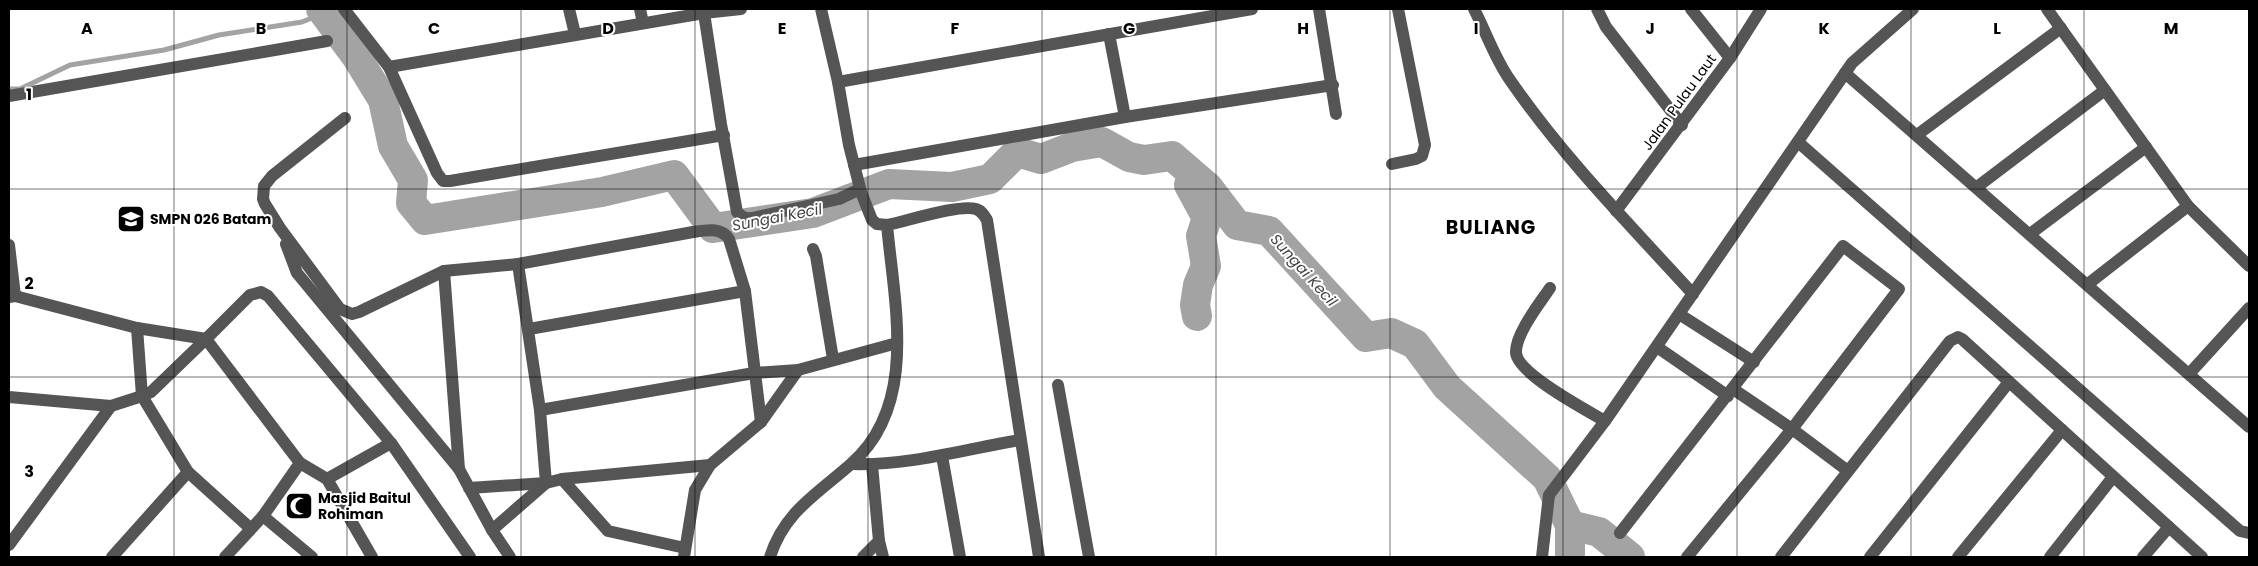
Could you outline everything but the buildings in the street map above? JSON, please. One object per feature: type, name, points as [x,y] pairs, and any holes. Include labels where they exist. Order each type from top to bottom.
[{"type":"street","points":[[344,9],[389,67],[437,173],[443,181],[724,135]]},
{"type":"street","points":[[569,9],[575,34]]},
{"type":"street","points":[[640,9],[642,23]]},
{"type":"street","points":[[389,67],[575,34],[704,13],[741,9]]},
{"type":"street","points":[[821,9],[838,82],[849,145],[861,191],[872,220],[877,224],[887,225],[960,208],[978,210],[984,214],[1039,557]]},
{"type":"street","points":[[838,82],[1252,9]]},
{"type":"street","points":[[1319,9],[1333,85],[1336,114]]},
{"type":"street","points":[[1392,164],[1422,156],[1425,145],[1398,9]]},
{"type":"street","points":[[1474,9],[1509,79],[1552,136],[1616,211],[1693,294]]},
{"type":"street","points":[[1597,9],[1606,27],[1682,125]]},
{"type":"street","points":[[1691,9],[1730,58]]},
{"type":"street","name":"Jalan Pulau Laut","points":[[1616,211],[1682,125],[1762,9]]},
{"type":"street","points":[[1542,557],[1549,496],[1565,472],[1605,421],[1852,63],[1913,9]]},
{"type":"street","points":[[2047,9],[2188,206],[2249,266]]},
{"type":"street","points":[[704,13],[737,212],[743,218],[752,218],[839,199],[861,191]]},
{"type":"street","points":[[1917,135],[2061,28]]},
{"type":"street","points":[[1109,34],[1125,117]]},
{"type":"street","points":[[9,96],[327,41]]},
{"type":"street","points":[[1845,73],[2030,234],[2066,268],[2088,284],[2189,374],[2247,420]]},
{"type":"street","points":[[854,165],[1125,117],[1333,85]]},
{"type":"street","points":[[1976,187],[2105,90]]},
{"type":"street","points":[[345,118],[272,176],[264,186],[263,199],[280,228],[340,309],[346,312],[359,312],[444,271],[518,264],[713,230],[726,234],[729,239],[745,291],[761,422]]},
{"type":"street","points":[[1798,142],[2232,525],[2244,534],[2249,533]]},
{"type":"street","points":[[2030,234],[2146,147]]},
{"type":"street","points":[[2088,284],[2188,206]]},
{"type":"street","points":[[770,557],[776,537],[795,512],[852,464],[867,448],[882,422],[895,383],[897,343],[887,225]]},
{"type":"street","points":[[280,228],[297,273],[459,469],[492,530],[510,557]]},
{"type":"street","points":[[9,244],[12,296],[138,328],[206,338],[300,463],[327,479],[372,557]]},
{"type":"street","points":[[1620,533],[1843,246],[1899,289],[1792,429],[1687,557]]},
{"type":"street","points":[[813,249],[816,256],[833,359]]},
{"type":"street","points":[[518,264],[540,410],[546,483]]},
{"type":"street","points":[[444,271],[459,469]]},
{"type":"street","points":[[1550,288],[1520,336],[1516,352],[1519,362],[1524,368],[1550,387],[1605,421]]},
{"type":"street","points":[[529,329],[745,291]]},
{"type":"street","points":[[9,397],[111,406],[142,396],[151,392],[250,295],[261,292],[268,296],[391,443],[470,557]]},
{"type":"street","points":[[2189,374],[2249,308]]},
{"type":"street","points":[[1680,314],[1754,362]]},
{"type":"street","points":[[138,328],[142,396],[188,472],[250,528]]},
{"type":"street","points":[[1780,557],[1954,338],[1962,339],[2202,557]]},
{"type":"street","points":[[540,410],[754,372],[798,370],[897,343]]},
{"type":"street","points":[[1656,347],[1792,429],[1848,471]]},
{"type":"street","points":[[562,479],[608,531],[684,553],[695,490],[710,464],[761,422],[798,370]]},
{"type":"street","points":[[1870,557],[2009,382]]},
{"type":"street","points":[[1058,385],[1089,557]]},
{"type":"street","points":[[9,546],[111,406]]},
{"type":"street","points":[[1958,557],[2062,430]]},
{"type":"street","points":[[852,464],[872,465],[942,456],[1020,440]]},
{"type":"street","points":[[327,479],[391,443]]},
{"type":"street","points":[[942,456],[960,557]]},
{"type":"street","points":[[225,557],[262,516],[300,463]]},
{"type":"street","points":[[469,488],[546,483],[562,479],[710,464]]},
{"type":"street","points":[[872,465],[879,541],[883,557]]},
{"type":"street","points":[[112,557],[188,472]]},
{"type":"street","points":[[2050,557],[2113,477]]},
{"type":"street","points":[[492,530],[546,483]]},
{"type":"street","points":[[262,516],[312,557]]},
{"type":"street","points":[[2143,557],[2169,527]]},
{"type":"street","points":[[863,557],[879,541]]},
{"type":"waterway","name":"Sungai Kecil","points":[[321,9],[356,56],[383,100],[393,146],[413,180],[411,203],[425,220],[602,192],[674,175],[713,228],[813,213],[889,184],[952,187],[990,179],[1017,152],[1041,159],[1072,147],[1102,142],[1129,157],[1144,160],[1172,156],[1208,187],[1237,225],[1269,231],[1366,337],[1391,333],[1415,344],[1447,387],[1547,478],[1570,525],[1570,557]]},
{"type":"waterway","points":[[9,89],[20,89],[70,65],[164,50],[219,35],[302,22],[324,13]]},
{"type":"waterway","points":[[1189,185],[1207,218],[1201,236],[1206,266],[1198,285],[1195,305],[1197,316]]},
{"type":"waterway","points":[[1570,525],[1599,532],[1630,557]]},
{"type":"place","name":"SMPN 026 Batam","points":[[131,219]]},
{"type":"place","name":"Masjid Baitul Rohiman","points":[[299,506]]},
{"type":"district","name":"BULIANG","points":[[1491,227]]}]
